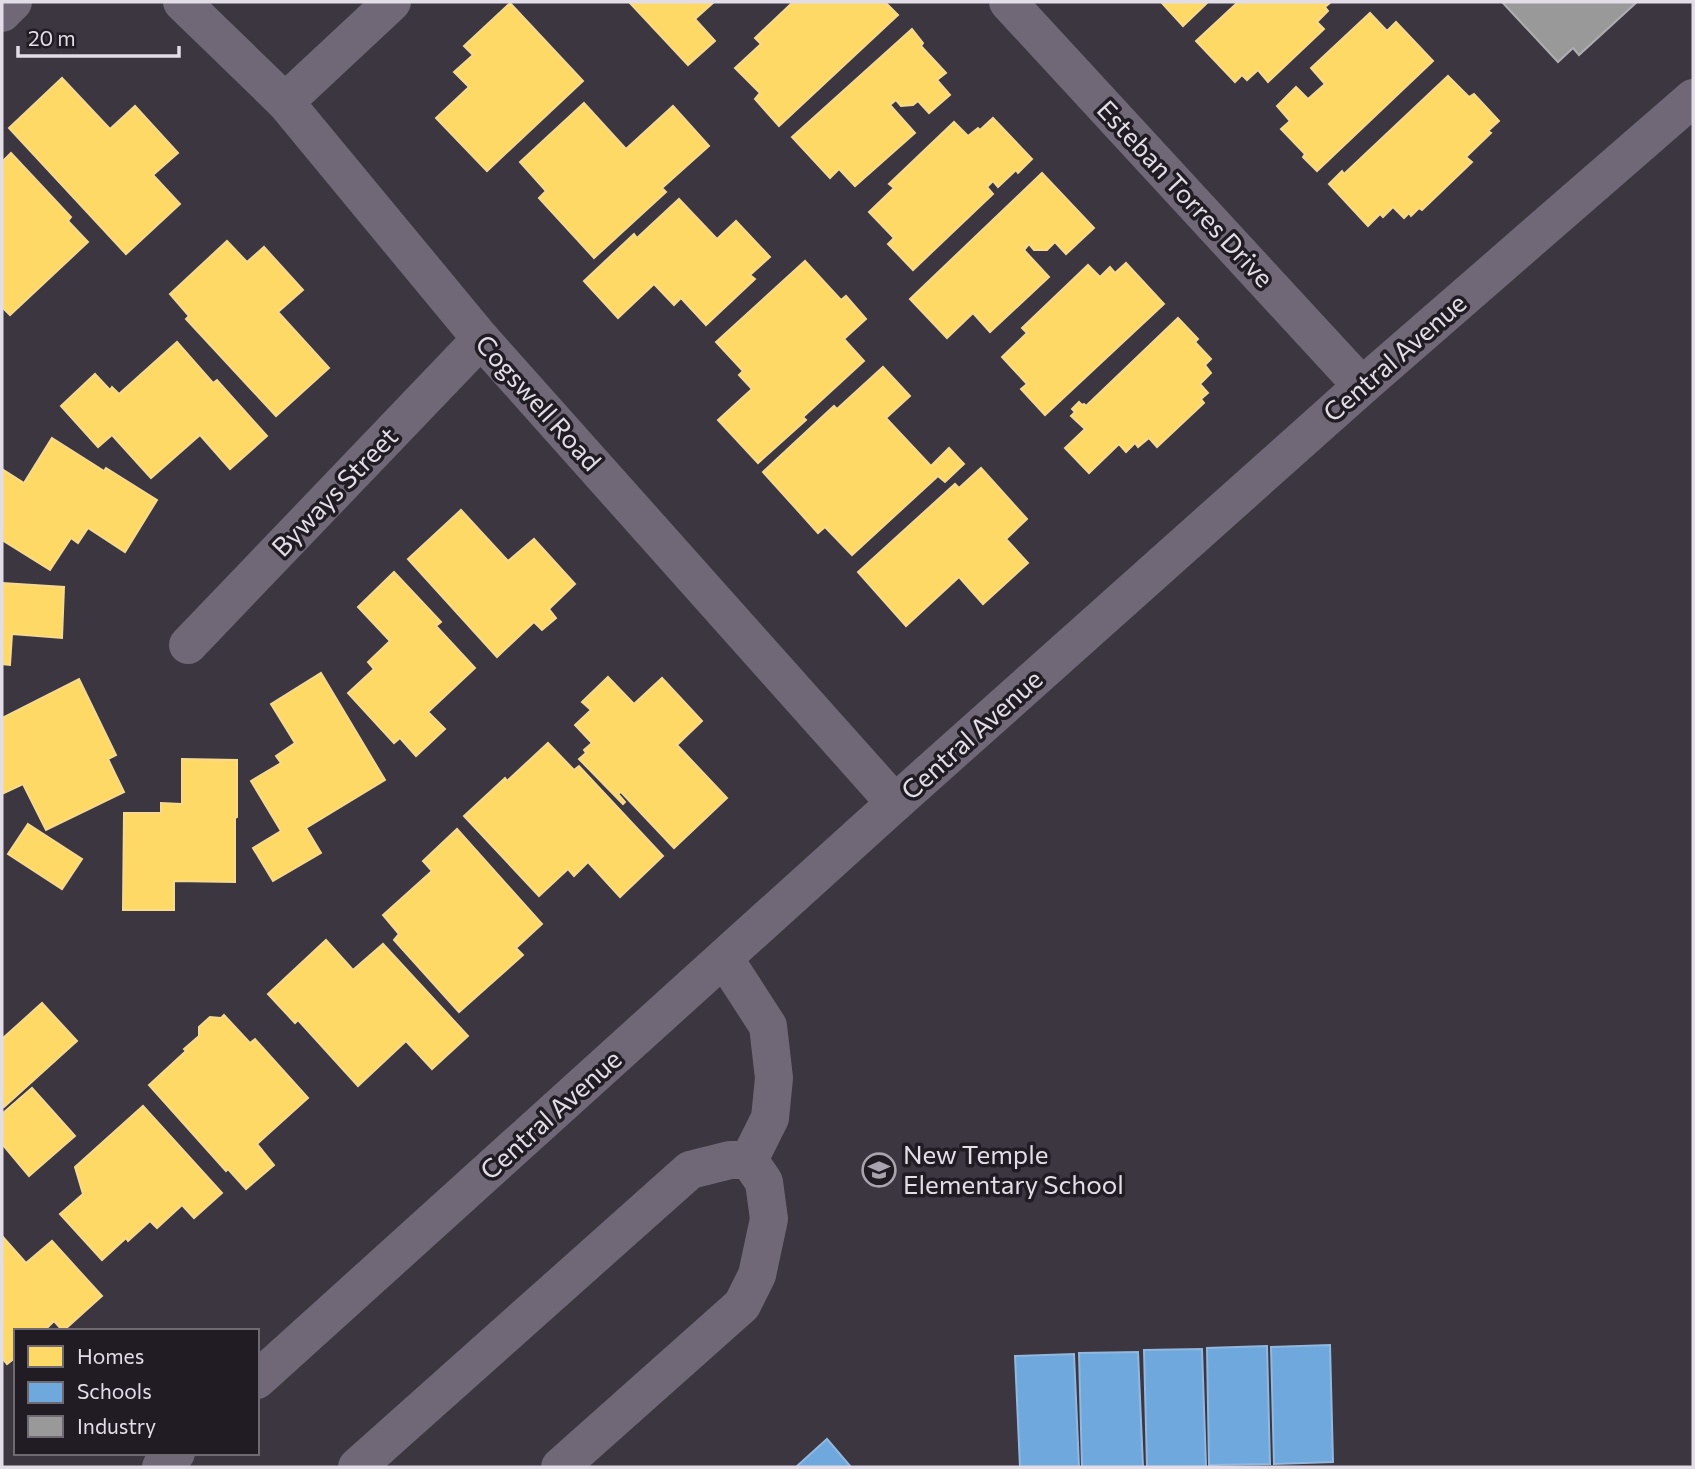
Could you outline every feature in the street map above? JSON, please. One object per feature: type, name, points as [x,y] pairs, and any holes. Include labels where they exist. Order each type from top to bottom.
[{"type":"street","points":[[2,13],[13,2]]},
{"type":"street","name":"Cogswell Road","points":[[182,2],[285,102],[481,339],[895,803]]},
{"type":"street","points":[[285,102],[392,2]]},
{"type":"street","name":"Esteban Torres Drive","points":[[1009,2],[1362,386]]},
{"type":"street","name":"Central Avenue","points":[[259,1378],[895,803],[1362,386],[1690,107]]},
{"type":"street","name":"Byways Street","points":[[188,645],[481,339]]},
{"type":"street","points":[[724,958],[768,1026],[774,1078],[770,1118],[749,1160]]},
{"type":"street","points":[[357,1467],[690,1170],[730,1160],[749,1160]]},
{"type":"street","points":[[560,1467],[742,1305],[758,1275],[769,1219],[764,1182],[749,1160]]},
{"type":"street","points":[[161,1467],[176,1455]]},
{"type":"street","points":[[181,1455],[195,1467]]},
{"type":"building: Homes","points":[[629,2],[714,2],[695,19],[715,41],[688,65]]},
{"type":"building: Homes","points":[[793,2],[885,2],[898,15],[779,126],[755,99],[760,93],[735,68],[761,44],[755,38]]},
{"type":"building: Homes","points":[[1161,2],[1208,2],[1183,26]]},
{"type":"building: Homes","points":[[1238,2],[1331,2],[1325,7],[1328,11],[1317,22],[1324,29],[1268,82],[1258,70],[1247,80],[1242,75],[1235,82],[1196,41]]},
{"type":"building: Homes","points":[[510,3],[583,81],[487,171],[436,118],[469,87],[454,72],[473,55],[464,46]]},
{"type":"building: Homes","points":[[1370,13],[1387,31],[1396,22],[1433,61],[1317,171],[1281,129],[1290,121],[1277,106],[1296,87],[1308,99],[1325,84],[1311,68]]},
{"type":"building: Homes","points":[[912,29],[923,43],[921,46],[946,73],[937,80],[950,95],[929,113],[918,101],[913,105],[901,106],[896,100],[890,105],[915,133],[855,186],[839,169],[830,178],[792,137]]},
{"type":"building: Homes","points":[[1448,76],[1469,97],[1474,94],[1499,121],[1488,131],[1491,133],[1466,157],[1472,162],[1422,210],[1419,208],[1411,216],[1409,213],[1404,218],[1393,207],[1383,217],[1380,214],[1368,226],[1329,184],[1342,171],[1344,174]]},
{"type":"building: Homes","points":[[62,78],[110,129],[135,106],[178,153],[153,175],[180,204],[126,254],[9,128]]},
{"type":"building: Homes","points":[[584,103],[626,149],[673,106],[709,146],[662,188],[666,192],[594,258],[539,198],[546,191],[520,162]]},
{"type":"building: Homes","points":[[993,118],[1032,159],[998,187],[993,181],[987,187],[993,194],[913,270],[888,244],[894,238],[869,212],[894,188],[889,184],[954,122],[968,136],[978,128],[980,130]]},
{"type":"building: Homes","points":[[11,153],[71,217],[68,221],[88,242],[10,315],[2,307],[2,162]]},
{"type":"building: Homes","points":[[1042,173],[1094,228],[1066,254],[1055,242],[1047,250],[1034,250],[1029,244],[1024,250],[1049,277],[990,332],[973,313],[947,338],[910,299]]},
{"type":"building: Homes","points":[[679,199],[717,239],[736,221],[770,257],[750,275],[755,279],[706,325],[681,298],[674,305],[654,284],[618,318],[584,281],[634,234],[637,238]]},
{"type":"building: Homes","points":[[227,241],[247,262],[264,247],[303,290],[278,312],[329,368],[276,416],[186,319],[189,316],[170,294]]},
{"type":"building: Homes","points":[[805,261],[841,300],[846,296],[866,319],[844,339],[864,361],[803,417],[806,420],[758,463],[718,420],[752,389],[739,375],[743,371],[716,342]]},
{"type":"building: Homes","points":[[1126,263],[1164,304],[1045,415],[1021,389],[1027,384],[1002,357],[1027,333],[1022,328],[1088,265],[1100,277],[1110,267],[1115,273]]},
{"type":"building: Homes","points":[[1178,318],[1198,339],[1195,342],[1211,359],[1205,365],[1211,373],[1200,384],[1208,393],[1201,399],[1204,403],[1157,447],[1149,438],[1138,447],[1135,443],[1126,452],[1119,444],[1089,473],[1065,448],[1085,429],[1071,416],[1075,412],[1072,409],[1079,402],[1086,406]]},
{"type":"building: Homes","points":[[177,342],[213,383],[217,380],[267,436],[230,469],[200,435],[151,478],[112,435],[98,447],[61,406],[95,374],[110,390],[112,387],[119,394]]},
{"type":"building: Homes","points":[[883,367],[910,396],[886,418],[931,466],[949,448],[964,464],[945,482],[938,476],[852,555],[825,527],[818,533],[763,472],[834,406],[837,409]]},
{"type":"building: Homes","points":[[52,438],[157,500],[125,552],[88,528],[78,543],[71,538],[50,570],[2,540],[2,469],[24,483]]},
{"type":"building: Homes","points":[[981,468],[1027,519],[1006,539],[1028,563],[983,604],[959,577],[906,626],[858,572],[955,484],[959,488]]},
{"type":"building: Homes","points":[[461,510],[508,561],[534,539],[575,584],[549,609],[556,618],[542,630],[534,622],[497,657],[408,559]]},
{"type":"building: Homes","points":[[394,572],[441,622],[436,626],[475,668],[428,712],[445,729],[416,756],[400,738],[394,743],[348,693],[374,669],[368,662],[390,641],[358,607]]},
{"type":"building: Homes","points":[[2,583],[64,587],[62,638],[12,634],[10,665],[2,664]]},
{"type":"building: Homes","points":[[321,673],[385,780],[306,828],[321,853],[273,881],[253,848],[281,831],[251,781],[281,763],[276,756],[295,743],[271,704]]},
{"type":"building: Homes","points":[[608,677],[634,704],[662,678],[702,721],[677,745],[727,798],[674,848],[621,792],[618,794],[625,802],[623,804],[579,759],[592,743],[575,725],[591,710],[582,702]]},
{"type":"building: Homes","points":[[79,679],[116,755],[108,759],[124,792],[46,830],[23,784],[2,794],[2,718]]},
{"type":"building: Homes","points":[[548,743],[574,770],[579,766],[663,856],[620,897],[588,862],[574,876],[568,869],[539,896],[464,816]]},
{"type":"building: Homes","points":[[182,759],[237,760],[235,882],[174,881],[174,910],[123,910],[124,813],[161,813],[161,803],[182,804]]},
{"type":"building: Homes","points":[[28,824],[82,859],[62,889],[8,854]]},
{"type":"building: Homes","points":[[457,829],[542,924],[516,948],[523,955],[459,1012],[394,940],[399,934],[383,915],[432,871],[423,861]]},
{"type":"building: Homes","points":[[326,940],[353,970],[383,944],[468,1036],[432,1069],[406,1041],[358,1086],[298,1020],[295,1023],[268,994]]},
{"type":"building: Homes","points":[[42,1003],[77,1041],[4,1107],[2,1039]]},
{"type":"building: Homes","points":[[224,1015],[250,1043],[255,1039],[308,1098],[257,1144],[274,1165],[246,1189],[228,1169],[226,1171],[149,1085],[199,1036],[199,1027],[210,1017],[221,1018]]},
{"type":"building: Homes","points":[[32,1088],[75,1136],[29,1176],[2,1144],[2,1114]]},
{"type":"building: Homes","points":[[143,1106],[222,1193],[194,1218],[182,1205],[157,1228],[150,1221],[102,1260],[60,1214],[83,1194],[75,1167]]},
{"type":"building: Homes","points":[[2,1236],[26,1263],[52,1241],[102,1296],[65,1329],[61,1329],[54,1321],[46,1329],[14,1329],[14,1359],[7,1364],[2,1358]]},
{"type":"building: Schools","points":[[1330,1345],[1333,1462],[1274,1464],[1271,1347]]},
{"type":"building: Schools","points":[[1267,1346],[1270,1464],[1209,1465],[1207,1348]]},
{"type":"building: Schools","points":[[1202,1349],[1206,1467],[1147,1467],[1144,1350]]},
{"type":"building: Schools","points":[[1138,1352],[1143,1467],[1082,1467],[1079,1353]]},
{"type":"building: Schools","points":[[1074,1354],[1079,1467],[1020,1467],[1015,1356]]},
{"type":"building: Schools","points":[[827,1439],[851,1467],[796,1467]]},
{"type":"building: Industry","points":[[1502,2],[1637,2],[1579,55],[1573,48],[1558,62]]},
{"type":"place","name":"New Temple Elementary School","points":[[879,1170]]}]
